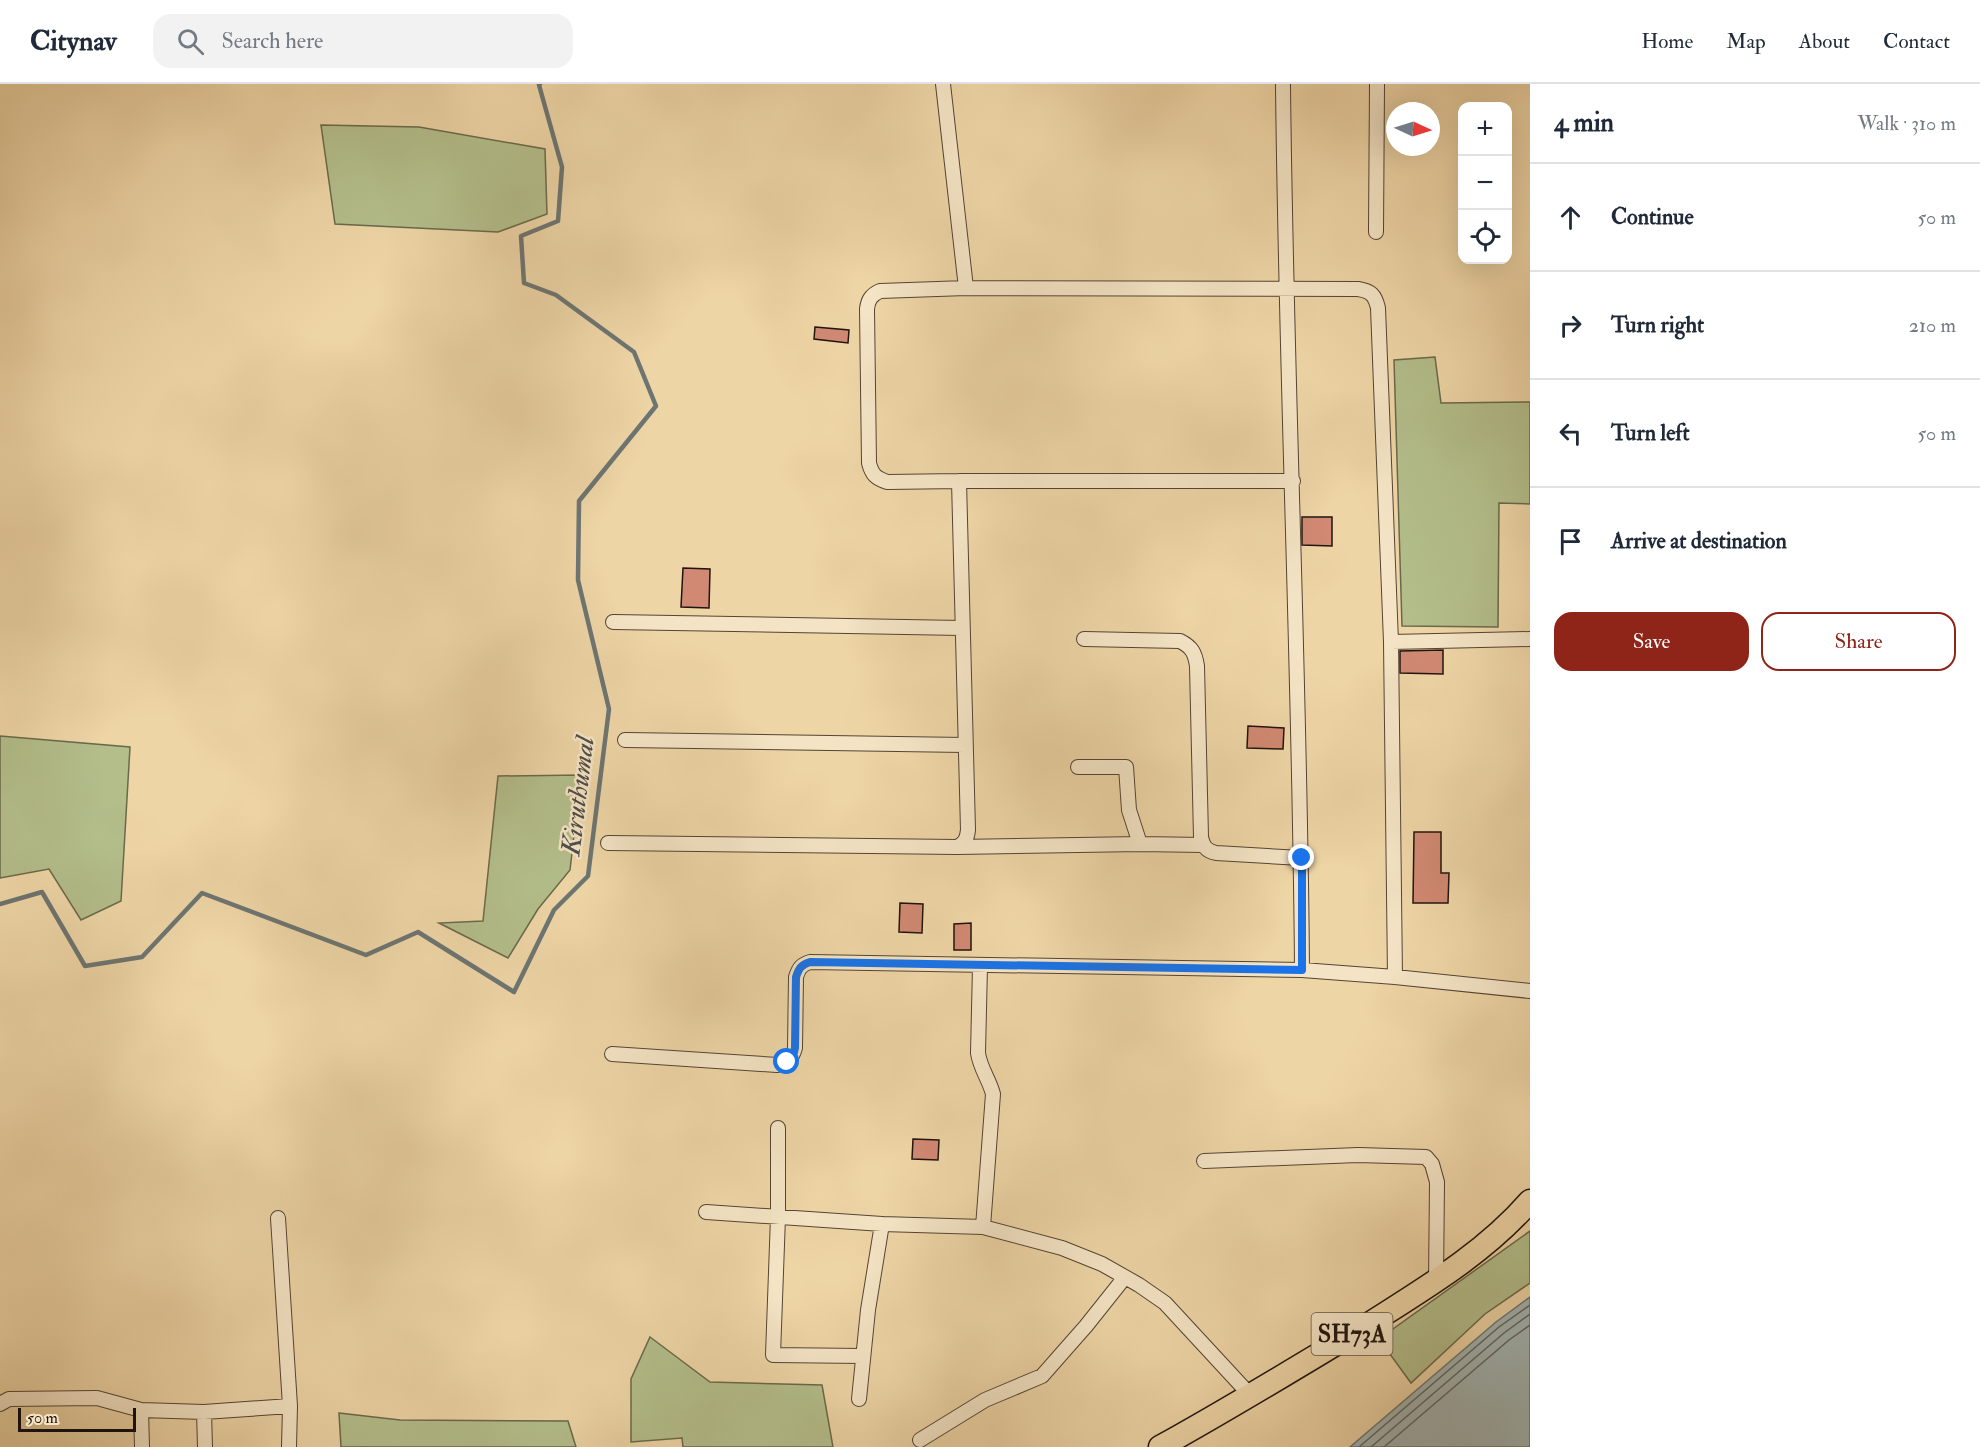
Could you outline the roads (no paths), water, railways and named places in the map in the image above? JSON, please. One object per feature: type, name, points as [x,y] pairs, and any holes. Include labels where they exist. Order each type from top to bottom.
[{"type":"main road","name":"SH73A","points":[[1160,1447],[1251,1396],[1436,1282],[1481,1248],[1517,1216],[1530,1201]]},
{"type":"street","points":[[943,84],[966,288]]},
{"type":"street","points":[[1283,84],[1286,289],[1302,858],[1302,970]]},
{"type":"street","points":[[1376,232],[1377,84]]},
{"type":"street","points":[[1293,481],[887,482],[877,478],[872,473],[869,463],[868,301],[880,291],[966,288],[1358,289],[1370,291],[1376,297],[1391,642],[1395,977]]},
{"type":"street","points":[[957,847],[964,843],[968,830],[959,481]]},
{"type":"street","points":[[613,622],[962,628]]},
{"type":"street","points":[[1084,639],[1180,641],[1190,646],[1197,666],[1203,845],[1209,851],[1216,853],[1302,858]]},
{"type":"street","points":[[1391,642],[1530,639]]},
{"type":"street","points":[[625,740],[965,745]]},
{"type":"street","points":[[1078,767],[1126,767],[1129,810],[1140,844]]},
{"type":"street","points":[[608,843],[957,847],[1203,845]]},
{"type":"street","points":[[612,1054],[777,1065],[787,1062],[793,1056],[795,1048],[798,968],[810,962],[1302,970],[1530,991]]},
{"type":"street","points":[[980,966],[978,1053],[980,1065],[989,1079],[993,1094],[983,1227]]},
{"type":"street","points":[[778,1128],[778,1217],[773,1355],[863,1356]]},
{"type":"street","points":[[1204,1161],[1358,1155],[1426,1157],[1432,1164],[1437,1182],[1436,1282]]},
{"type":"street","points":[[706,1212],[882,1224],[983,1227],[1062,1248],[1102,1264],[1165,1303],[1251,1396]]},
{"type":"street","points":[[278,1218],[290,1406],[289,1447]]},
{"type":"street","points":[[859,1399],[868,1310],[882,1224]]},
{"type":"street","points":[[921,1440],[985,1400],[1042,1376],[1125,1277]]},
{"type":"street","points":[[0,1404],[9,1400],[97,1398],[141,1410],[204,1412],[290,1406]]},
{"type":"street","points":[[141,1410],[142,1447]]},
{"type":"street","points":[[204,1412],[205,1447]]},
{"type":"water","points":[[1530,1297],[1530,1447],[1350,1447],[1496,1322]]},
{"type":"waterway","name":"Kiruthumal","points":[[0,904],[42,892],[85,966],[142,957],[202,893],[366,955],[418,932],[514,992],[554,910],[588,876],[609,709],[578,580],[579,501],[656,406],[634,352],[556,295],[524,283],[521,236],[558,221],[562,167],[540,84]]}]
